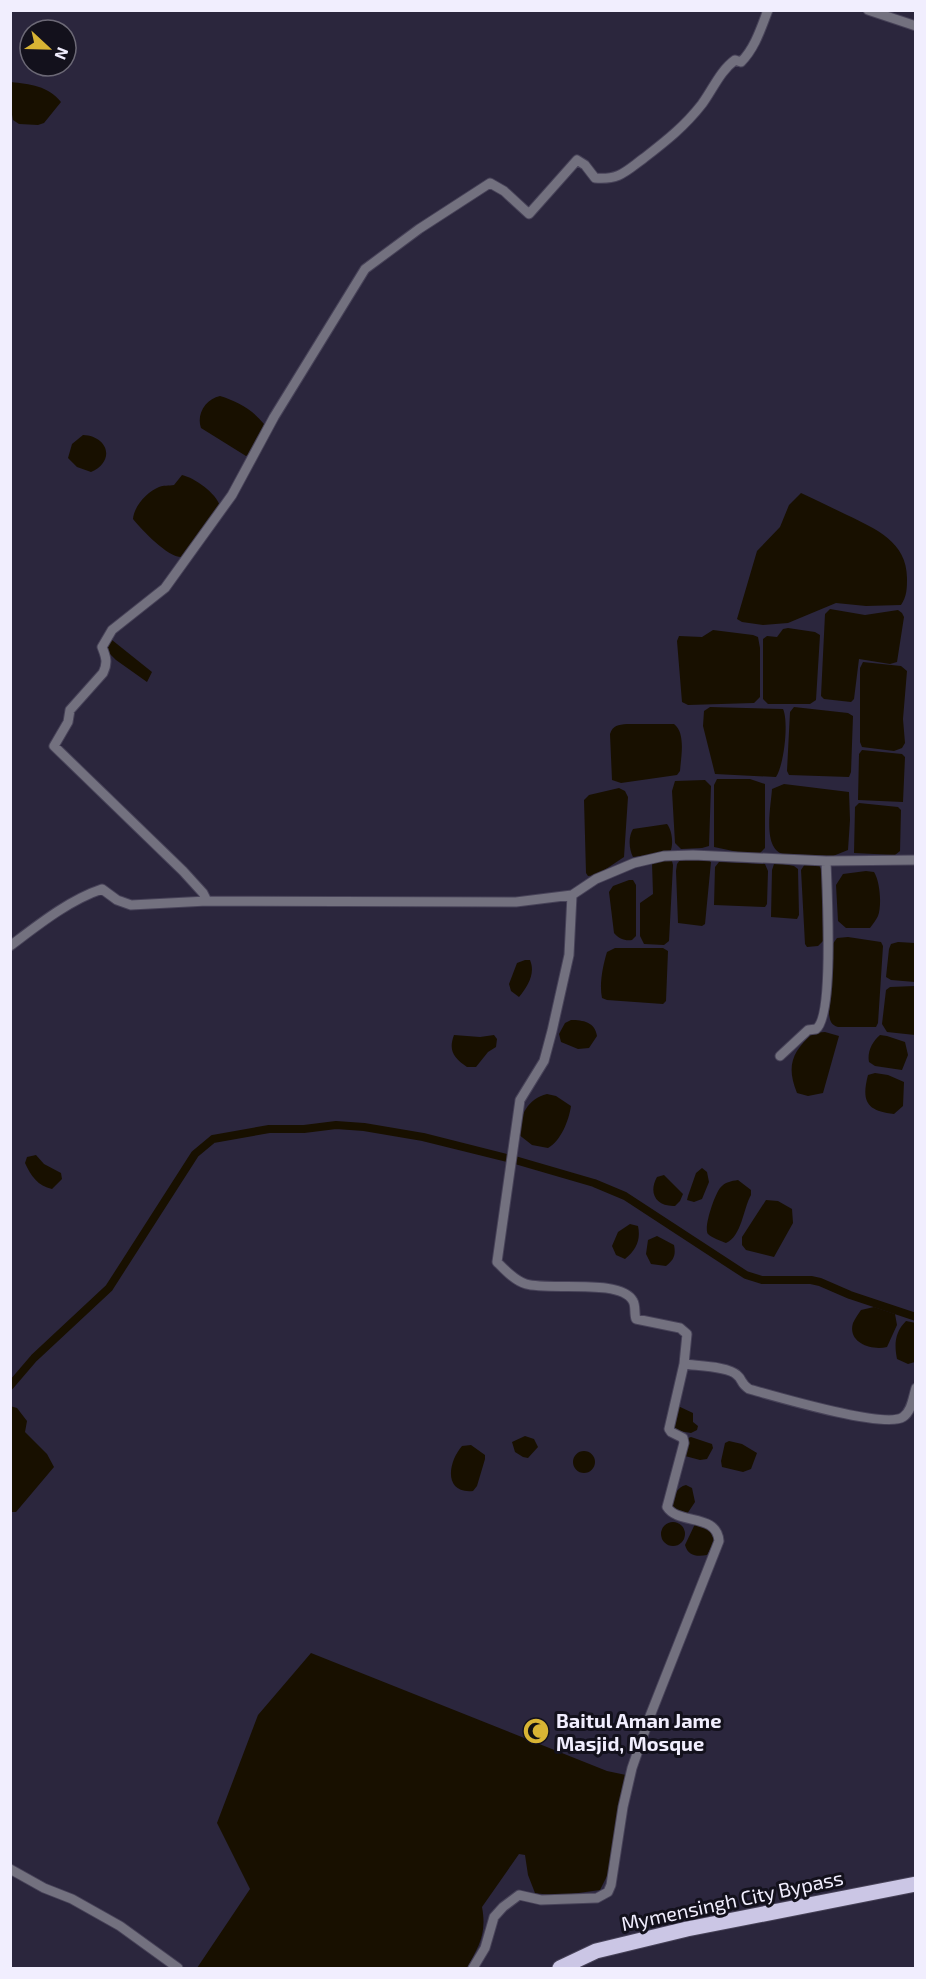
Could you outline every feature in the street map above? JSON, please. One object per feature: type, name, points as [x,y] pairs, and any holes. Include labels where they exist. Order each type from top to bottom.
[{"type":"highway","name":"Mymensingh City Bypass","points":[[562,1968],[596,1951],[687,1929],[915,1884]]},
{"type":"street","points":[[207,901],[203,893],[183,871],[54,746],[68,722],[70,710],[103,673],[107,665],[102,647],[104,641],[112,630],[165,588],[232,495],[274,417],[365,269],[419,229],[490,183],[504,191],[529,214],[577,160],[585,165],[595,178],[608,179],[629,171],[687,123],[727,66],[735,60],[741,62],[744,59],[757,39],[768,10]]},
{"type":"street","points":[[868,10],[915,26]]},
{"type":"street","points":[[10,946],[56,913],[102,889],[117,900],[132,905],[207,901],[516,902],[572,895],[596,879],[633,864],[664,856],[693,855],[826,861],[915,860]]},
{"type":"street","points":[[780,1056],[808,1030],[820,1027],[822,1022],[828,975],[826,861]]},
{"type":"street","points":[[473,1968],[485,1948],[494,1917],[502,1907],[519,1895],[541,1900],[597,1898],[608,1892],[632,1768],[718,1540],[718,1534],[713,1527],[674,1514],[667,1507],[684,1443],[683,1438],[669,1429],[684,1364],[687,1334],[680,1328],[636,1319],[634,1302],[621,1293],[587,1285],[551,1288],[524,1284],[497,1262],[520,1100],[544,1061],[552,1031],[569,955],[572,895]]},
{"type":"street","points":[[684,1364],[728,1370],[737,1375],[742,1384],[749,1389],[810,1406],[869,1418],[898,1419],[904,1416],[910,1410],[915,1388]]},
{"type":"street","points":[[10,1869],[44,1888],[72,1899],[120,1926],[178,1968]]},
{"type":"shaded area","points":[[11,82],[45,89],[61,102],[44,123],[19,124],[13,120]]},
{"type":"shaded area","points":[[220,396],[255,414],[264,424],[253,452],[246,456],[201,428],[200,418],[203,408],[210,400]]},
{"type":"shaded area","points":[[83,435],[92,436],[103,444],[106,450],[104,462],[91,472],[77,467],[68,458],[72,444]]},
{"type":"shaded area","points":[[182,475],[204,487],[214,496],[220,506],[183,557],[163,549],[133,519],[136,509],[146,496],[161,486],[174,485]]},
{"type":"shaded area","points":[[801,493],[869,526],[896,546],[906,566],[907,589],[901,605],[866,606],[836,603],[788,623],[763,625],[737,619],[757,551],[780,527],[789,505]]},
{"type":"shaded area","points":[[830,609],[865,615],[898,610],[904,617],[897,662],[890,664],[859,659],[854,699],[851,702],[824,699],[821,696],[825,614]]},
{"type":"shaded area","points":[[783,629],[815,632],[820,635],[816,700],[810,704],[768,704],[763,699],[763,639],[767,636],[777,637]]},
{"type":"shaded area","points":[[713,630],[758,637],[760,697],[754,703],[688,705],[682,702],[677,641],[679,636],[702,637]]},
{"type":"shaded area","points":[[112,640],[152,672],[147,682],[116,660],[105,649]]},
{"type":"shaded area","points":[[863,662],[901,666],[907,671],[903,719],[905,743],[902,748],[894,751],[862,747],[860,742],[860,668]]},
{"type":"shaded area","points":[[710,707],[783,709],[786,723],[785,743],[776,777],[715,774],[703,726],[704,711]]},
{"type":"shaded area","points":[[794,707],[848,713],[853,716],[849,777],[789,775],[787,771],[790,712]]},
{"type":"shaded area","points":[[674,724],[678,728],[682,746],[680,771],[677,775],[621,783],[612,780],[610,734],[616,726]]},
{"type":"shaded area","points":[[862,750],[902,754],[905,757],[903,802],[858,800],[859,754]]},
{"type":"shaded area","points":[[717,779],[750,779],[765,784],[765,848],[757,856],[714,847],[714,785]]},
{"type":"shaded area","points":[[705,780],[711,786],[709,846],[681,849],[675,843],[672,791],[675,781]]},
{"type":"shaded area","points":[[784,784],[849,792],[848,850],[833,856],[783,854],[776,850],[772,844],[769,826],[772,789]]},
{"type":"shaded area","points":[[619,788],[625,791],[628,797],[624,857],[597,875],[588,876],[586,873],[584,800],[589,795]]},
{"type":"shaded area","points":[[859,803],[898,807],[901,810],[900,851],[895,855],[854,853],[855,807]]},
{"type":"shaded area","points":[[667,824],[672,838],[670,852],[633,857],[630,836],[633,829]]},
{"type":"shaded area","points":[[680,860],[708,860],[711,862],[705,924],[702,926],[678,923],[676,871]]},
{"type":"shaded area","points":[[672,861],[673,865],[669,941],[664,945],[644,944],[640,936],[640,903],[653,894],[652,863]]},
{"type":"shaded area","points":[[719,862],[765,864],[768,871],[765,907],[714,905],[715,867]]},
{"type":"shaded area","points":[[774,864],[798,869],[799,915],[797,919],[771,917],[772,870]]},
{"type":"shaded area","points":[[805,864],[819,865],[822,871],[823,941],[818,946],[807,947],[801,870]]},
{"type":"shaded area","points":[[874,872],[878,881],[880,900],[878,916],[870,928],[846,928],[838,921],[836,885],[843,874]]},
{"type":"shaded area","points":[[633,880],[636,885],[636,936],[632,940],[625,940],[614,933],[609,892],[613,886]]},
{"type":"shaded area","points":[[848,937],[881,942],[883,946],[876,1027],[838,1027],[830,1021],[832,945],[837,938]]},
{"type":"shaded area","points":[[915,943],[915,982],[891,980],[886,977],[889,949],[891,944]]},
{"type":"shaded area","points":[[615,948],[663,948],[668,951],[666,1001],[663,1004],[602,998],[601,981],[607,952]]},
{"type":"shaded area","points":[[530,960],[532,970],[528,985],[519,997],[511,991],[509,984],[517,963]]},
{"type":"shaded area","points":[[915,986],[915,1035],[887,1032],[882,1024],[886,990],[890,987]]},
{"type":"shaded area","points":[[571,1020],[584,1021],[596,1031],[597,1036],[589,1048],[578,1049],[561,1042],[559,1034],[565,1023]]},
{"type":"shaded area","points":[[825,1032],[839,1036],[823,1093],[808,1096],[797,1093],[792,1075],[796,1053],[813,1033]]},
{"type":"shaded area","points":[[454,1035],[480,1037],[494,1035],[497,1039],[496,1047],[488,1052],[476,1067],[467,1067],[453,1054]]},
{"type":"shaded area","points":[[880,1035],[905,1042],[908,1055],[902,1070],[875,1066],[869,1062],[871,1047]]},
{"type":"shaded area","points":[[875,1073],[888,1075],[904,1082],[903,1106],[894,1114],[885,1113],[868,1104],[865,1092],[868,1075]]},
{"type":"shaded area","points":[[547,1094],[556,1096],[571,1106],[564,1130],[548,1148],[532,1145],[518,1134],[526,1109],[535,1099]]},
{"type":"shaded area","points":[[36,1155],[44,1164],[61,1173],[62,1179],[52,1189],[36,1180],[25,1163],[27,1157]]},
{"type":"shaded area","points":[[702,1168],[707,1172],[709,1182],[702,1199],[694,1202],[687,1200],[696,1173]]},
{"type":"shaded area","points":[[664,1175],[683,1194],[675,1206],[663,1204],[654,1193],[653,1188],[657,1177]]},
{"type":"shaded area","points":[[738,1180],[751,1190],[751,1195],[736,1235],[726,1243],[708,1234],[708,1218],[720,1188],[726,1183]]},
{"type":"shaded area","points":[[766,1200],[778,1201],[792,1209],[793,1223],[774,1257],[746,1250],[742,1245],[742,1237]]},
{"type":"shaded area","points":[[630,1224],[638,1226],[639,1236],[635,1248],[625,1259],[616,1255],[612,1246],[618,1232]]},
{"type":"shaded area","points":[[657,1236],[674,1245],[674,1257],[666,1266],[651,1264],[646,1254],[648,1240]]},
{"type":"shaded area","points":[[874,1307],[895,1314],[897,1325],[887,1347],[875,1348],[862,1344],[854,1336],[852,1330],[853,1323],[861,1310]]},
{"type":"shaded area","points":[[906,1321],[916,1323],[915,1362],[908,1364],[897,1359],[896,1348],[896,1338]]},
{"type":"shaded area","points":[[10,1406],[17,1408],[27,1421],[25,1432],[47,1454],[54,1467],[16,1512],[11,1512]]},
{"type":"shaded area","points":[[678,1406],[693,1413],[693,1422],[698,1426],[697,1430],[691,1433],[673,1430]]},
{"type":"shaded area","points":[[525,1436],[534,1439],[538,1447],[528,1458],[515,1452],[512,1442]]},
{"type":"shaded area","points":[[688,1438],[712,1444],[713,1448],[707,1459],[700,1460],[685,1456],[684,1451]]},
{"type":"shaded area","points":[[729,1441],[742,1444],[757,1453],[751,1469],[743,1472],[722,1467],[725,1443]]},
{"type":"shaded area","points":[[471,1445],[485,1455],[485,1459],[477,1486],[473,1491],[463,1491],[453,1482],[451,1468],[462,1446]]},
{"type":"shaded area","points":[[580,1451],[588,1451],[595,1458],[595,1466],[588,1473],[580,1473],[573,1466],[573,1458]]},
{"type":"shaded area","points":[[686,1485],[692,1488],[695,1502],[687,1514],[677,1512],[671,1505],[678,1490]]},
{"type":"shaded area","points":[[673,1522],[678,1523],[684,1529],[684,1539],[678,1545],[673,1546],[668,1545],[662,1539],[661,1534],[662,1529],[668,1523]]},
{"type":"shaded area","points":[[699,1523],[714,1531],[714,1542],[707,1555],[700,1556],[693,1555],[685,1545],[695,1524]]},
{"type":"shaded area","points":[[311,1653],[607,1771],[626,1775],[608,1874],[600,1890],[557,1896],[535,1893],[528,1875],[525,1855],[519,1854],[482,1907],[483,1932],[467,1968],[197,1968],[250,1889],[217,1823],[258,1715]]},
{"type":"waterway","points":[[10,1386],[34,1358],[109,1288],[195,1154],[213,1139],[269,1129],[304,1129],[336,1125],[364,1127],[423,1137],[515,1160],[594,1183],[625,1196],[746,1275],[762,1280],[820,1282],[850,1295],[916,1317]]},
{"type":"place","name":"Baitul Aman Jame Masjid, Mosque","points":[[536,1731]]}]
